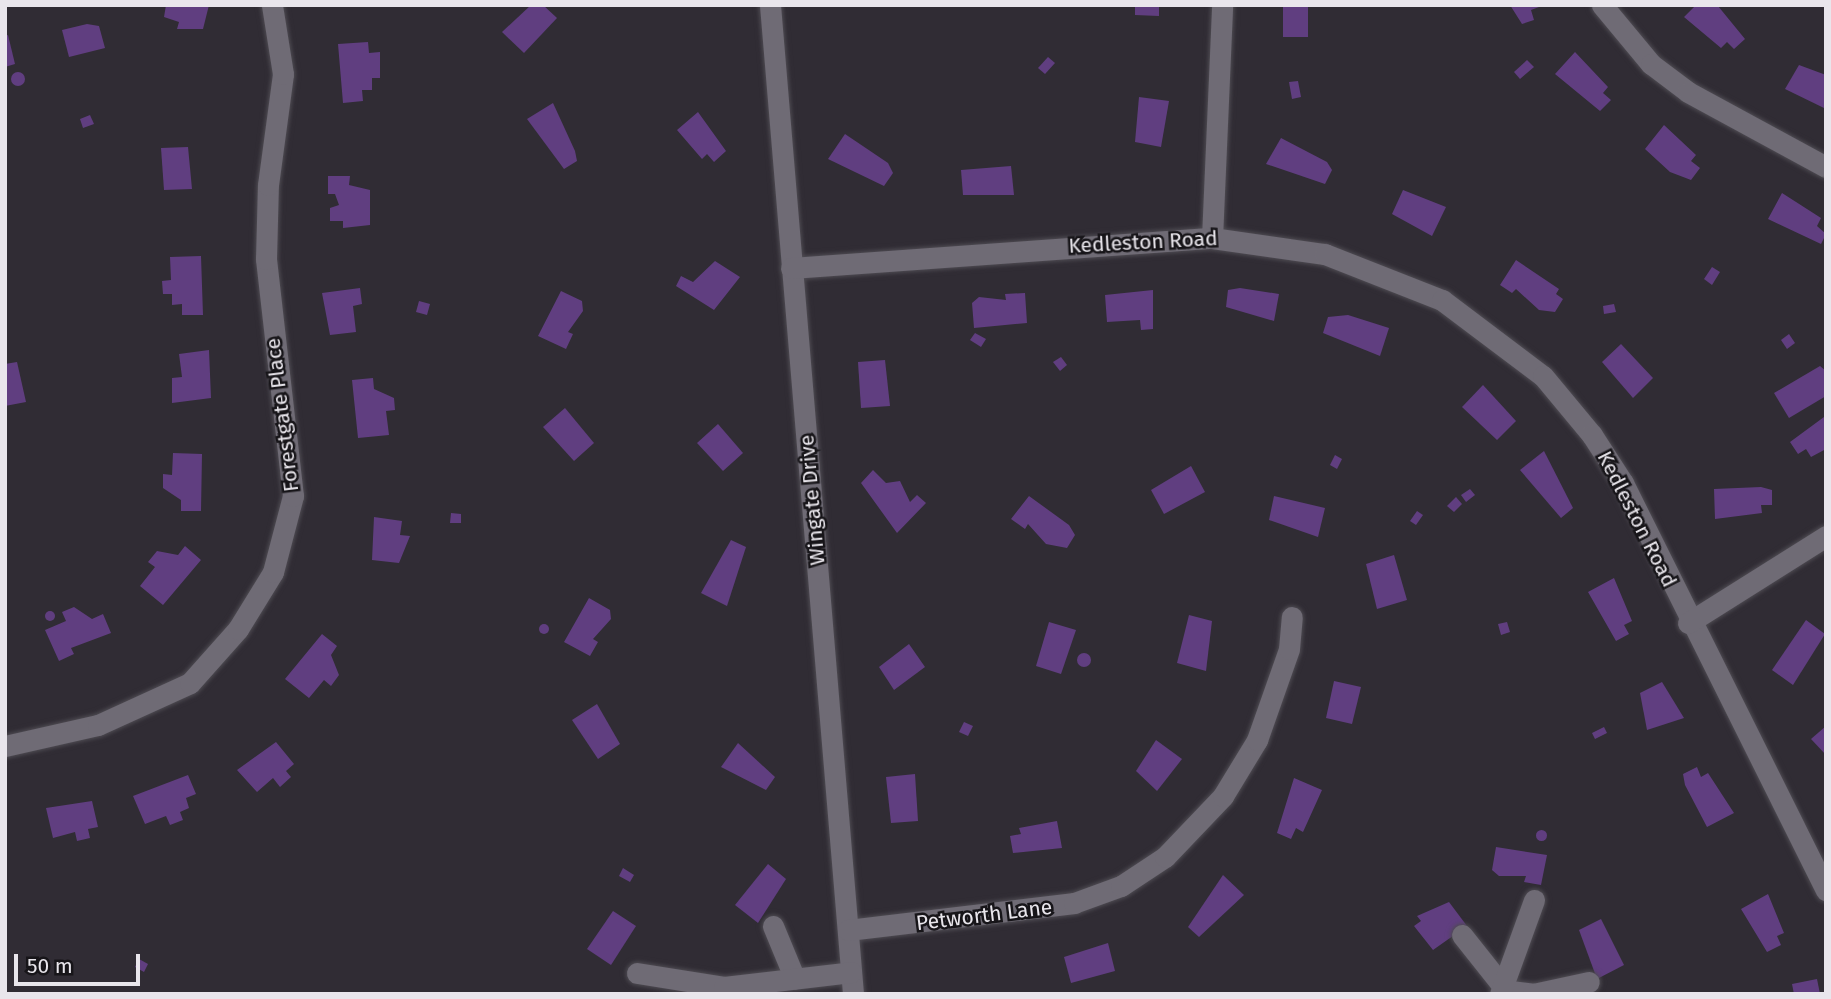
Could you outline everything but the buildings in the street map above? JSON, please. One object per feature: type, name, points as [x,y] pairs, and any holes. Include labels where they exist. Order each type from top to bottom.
[{"type":"street","name":"Forestgate Place","points":[[5,746],[98,725],[190,683],[238,629],[272,572],[293,496],[266,259],[284,74],[272,5]]},
{"type":"street","name":"Wingate Drive","points":[[770,5],[853,994]]},
{"type":"street","points":[[1212,237],[1222,5]]},
{"type":"street","points":[[1602,5],[1651,64],[1688,92],[1826,167]]},
{"type":"street","name":"Kedleston Road","points":[[791,268],[1212,237],[1274,243],[1385,274],[1494,336],[1543,376],[1592,435],[1623,483],[1688,623],[1826,890]]},
{"type":"street","points":[[1688,623],[1826,536]]},
{"type":"street","name":"Petworth Lane","points":[[848,930],[1074,903],[1121,886],[1165,857],[1223,796],[1257,740],[1289,649],[1292,617]]},
{"type":"street","points":[[1504,993],[1534,900]]},
{"type":"street","points":[[773,926],[795,979]]},
{"type":"street","points":[[1462,935],[1504,993]]},
{"type":"street","points":[[637,973],[724,991],[851,972]]},
{"type":"street","points":[[1504,993],[1533,993],[1589,982]]}]
